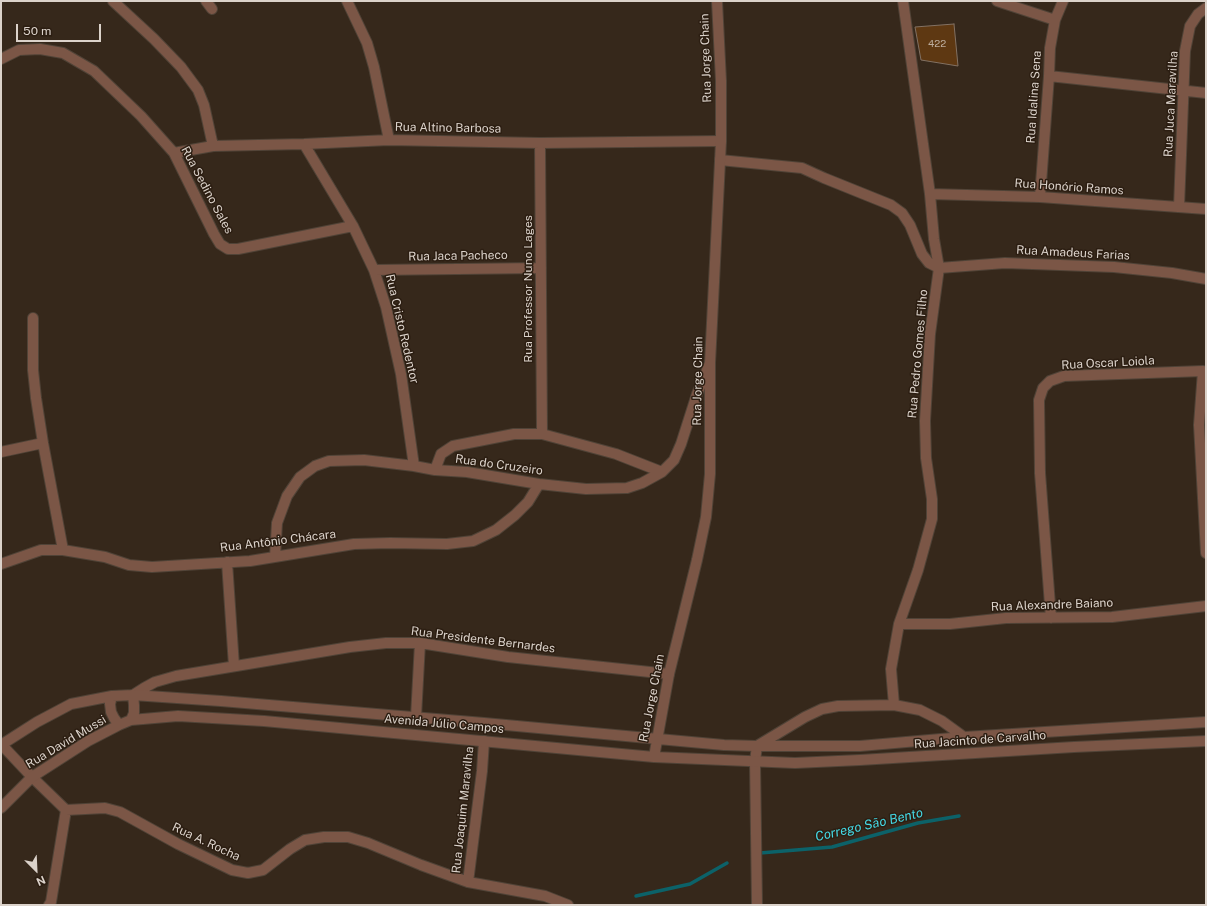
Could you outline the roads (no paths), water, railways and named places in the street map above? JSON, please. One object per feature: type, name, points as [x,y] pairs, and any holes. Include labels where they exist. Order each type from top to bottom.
[{"type":"street","points":[[113,1],[154,39],[181,67],[198,90],[204,105],[213,146]]},
{"type":"street","points":[[346,1],[367,43],[374,67],[389,140]]},
{"type":"street","name":"Rua Jorge Chain","points":[[654,757],[669,674],[706,517],[710,474],[710,363],[721,141],[721,81],[717,1]]},
{"type":"street","name":"Rua Pedro Gomes Filho","points":[[894,705],[892,669],[899,624],[918,570],[932,519],[932,500],[926,458],[925,421],[930,334],[939,268],[903,1]]},
{"type":"street","points":[[997,1],[1055,20]]},
{"type":"street","name":"Rua Idalina Sena","points":[[1040,197],[1050,48],[1055,20],[1063,1]]},
{"type":"street","name":"Rua Juca Maravilha","points":[[1179,207],[1185,52],[1190,26],[1198,14],[1206,8]]},
{"type":"street","name":"Rua Sedino Sales","points":[[1,59],[19,50],[40,49],[63,53],[94,71],[141,116],[174,153],[214,234],[220,244],[228,249],[238,249],[353,226]]},
{"type":"street","points":[[1049,76],[1206,93]]},
{"type":"street","name":"Rua Altino Barbosa","points":[[174,153],[213,146],[389,140],[540,143],[721,141]]},
{"type":"street","name":"Rua Professor Nuno Lages","points":[[540,143],[542,434]]},
{"type":"street","name":"Rua Cristo Redentor","points":[[304,144],[353,226],[374,270],[386,307],[401,374],[414,466]]},
{"type":"street","points":[[720,160],[802,168],[891,205],[902,213],[910,225],[922,254],[929,263],[939,268]]},
{"type":"street","name":"Rua Honório Ramos","points":[[930,194],[1040,197],[1206,209]]},
{"type":"street","name":"Rua Amadeus Farias","points":[[939,268],[1005,263],[1083,266],[1172,273],[1206,279]]},
{"type":"street","name":"Rua Jaca Pacheco","points":[[374,270],[541,268]]},
{"type":"street","points":[[33,318],[33,370],[43,443],[63,550]]},
{"type":"street","name":"Rua do Cruzeiro","points":[[275,558],[277,523],[288,496],[300,478],[315,466],[330,460],[364,460],[435,470],[467,472],[539,484],[586,489],[627,488],[642,483],[662,472],[674,460],[681,444],[697,394],[710,363]]},
{"type":"street","name":"Rua Oscar Loiola","points":[[1050,618],[1040,473],[1039,400],[1043,388],[1050,380],[1064,376],[1204,368],[1199,425],[1206,553]]},
{"type":"street","points":[[435,470],[441,454],[453,446],[514,434],[542,434],[616,454],[662,472]]},
{"type":"street","points":[[1,452],[43,443]]},
{"type":"street","name":"Rua Antônio Chácara","points":[[1,564],[40,550],[63,550],[105,557],[129,565],[152,567],[275,558],[354,544],[447,544],[473,541],[496,530],[515,515],[528,502],[539,484]]},
{"type":"street","points":[[227,562],[234,666]]},
{"type":"street","name":"Rua Alexandre Baiano","points":[[899,624],[950,624],[1006,618],[1112,616],[1206,606]]},
{"type":"street","name":"Rua Presidente Bernardes","points":[[133,695],[155,682],[169,678],[350,647],[386,643],[420,643],[508,657],[669,674]]},
{"type":"street","points":[[416,717],[420,643]]},
{"type":"street","points":[[131,720],[134,713],[133,695]]},
{"type":"street","points":[[49,905],[51,902],[66,810],[1,745],[37,722],[71,704],[112,696],[133,695],[221,701],[724,745],[757,746],[860,746],[964,737],[1206,722]]},
{"type":"street","points":[[112,696],[110,704],[111,712],[119,725]]},
{"type":"street","points":[[757,746],[805,717],[822,709],[838,706],[894,705],[920,710],[942,721],[964,737]]},
{"type":"street","name":"Avenida Júlio Campos","points":[[131,720],[186,716],[264,721],[654,757],[755,761]]},
{"type":"street","name":"Rua David Mussi","points":[[1,808],[32,777],[88,741],[131,720]]},
{"type":"street","points":[[1073,730],[1074,747]]},
{"type":"street","points":[[615,753],[617,735]]},
{"type":"street","name":"Rua Joaquim Maravilha","points":[[468,882],[482,771],[484,741]]},
{"type":"street","name":"Rua Jacinto de Carvalho","points":[[755,761],[795,763],[1206,741]]},
{"type":"street","points":[[757,746],[755,761],[757,905]]},
{"type":"street","points":[[860,746],[860,760]]},
{"type":"street","name":"Rua A. Rocha","points":[[66,810],[105,808],[120,812],[178,844],[232,870],[248,873],[263,870],[290,849],[305,840],[324,836],[348,837],[368,843],[421,865],[468,882],[545,896],[568,905]]},
{"type":"waterway","name":"Corrego São Bento","points":[[760,853],[832,847],[918,823],[959,816]]},
{"type":"waterway","name":"Corrego São Bento","points":[[636,896],[690,884],[727,863]]}]
